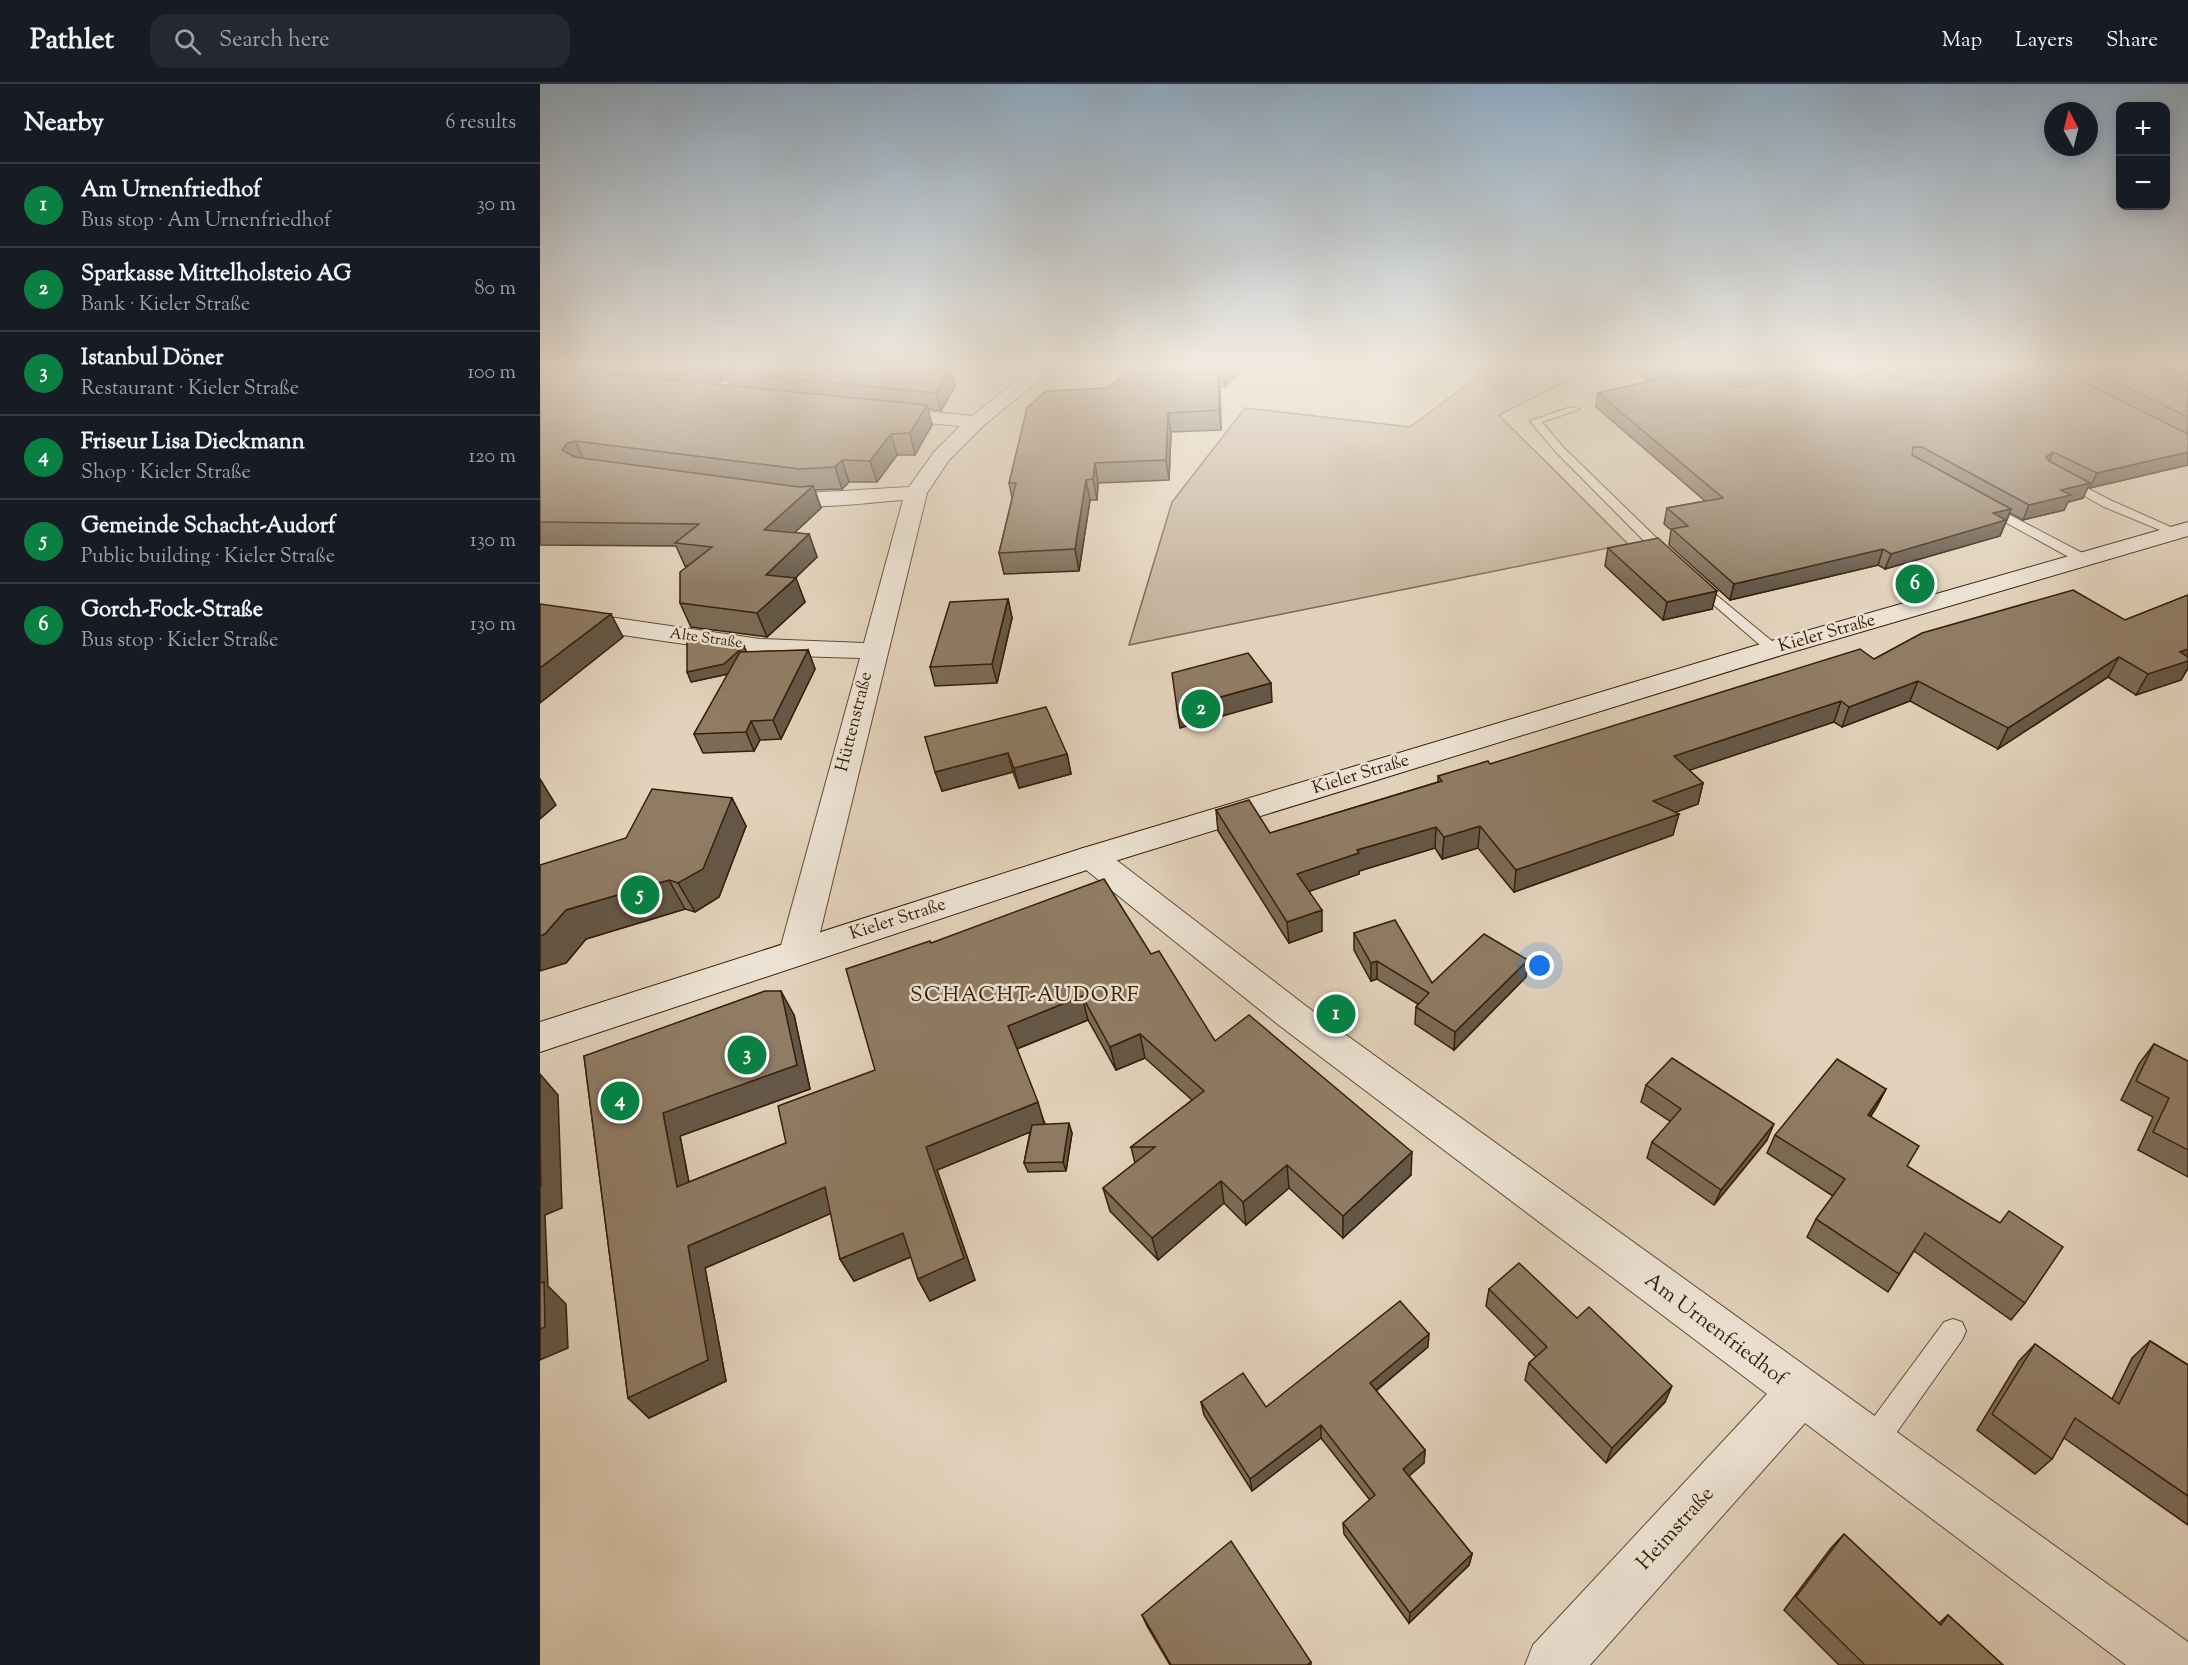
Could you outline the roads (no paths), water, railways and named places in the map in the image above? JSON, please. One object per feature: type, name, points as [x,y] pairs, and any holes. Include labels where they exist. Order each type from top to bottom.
[{"type":"street","name":"Hüttenstraße","points":[[797,953],[916,493],[941,456],[959,439]]},
{"type":"street","points":[[749,492],[807,500],[916,493]]},
{"type":"street","name":"Kieler Straße","points":[[540,1037],[1091,857],[1773,649],[2182,530]]},
{"type":"street","name":"Alte Straße","points":[[540,615],[760,647],[874,651]]},
{"type":"street","name":"Am Urnenfriedhof","points":[[1091,857],[1293,1016],[1800,1393],[2172,1665]]},
{"type":"street","name":"Heimstraße","points":[[1553,1665],[1800,1393]]},
{"type":"lane","points":[[1550,439],[1679,567],[1773,649]]},
{"type":"lane","points":[[2058,477],[2106,503],[2182,530]]},
{"type":"lane","points":[[1972,499],[2083,559]]},
{"type":"lane","points":[[1871,1444],[1953,1331]]},
{"type":"place","name":"Gorch-Fock-Straße","points":[[1915,584]]},
{"type":"place","name":"Sparkasse Mittelholsteio AG","points":[[1201,709]]},
{"type":"place","name":"Gemeinde Schacht-Audorf","points":[[640,895]]},
{"type":"place","name":"Am Urnenfriedhof","points":[[1336,1014]]},
{"type":"place","name":"Istanbul Döner","points":[[747,1055]]},
{"type":"place","name":"Friseur Lisa Dieckmann","points":[[620,1101]]},
{"type":"district","name":"SCHACHT-AUDORF","points":[[1025,996]]}]
